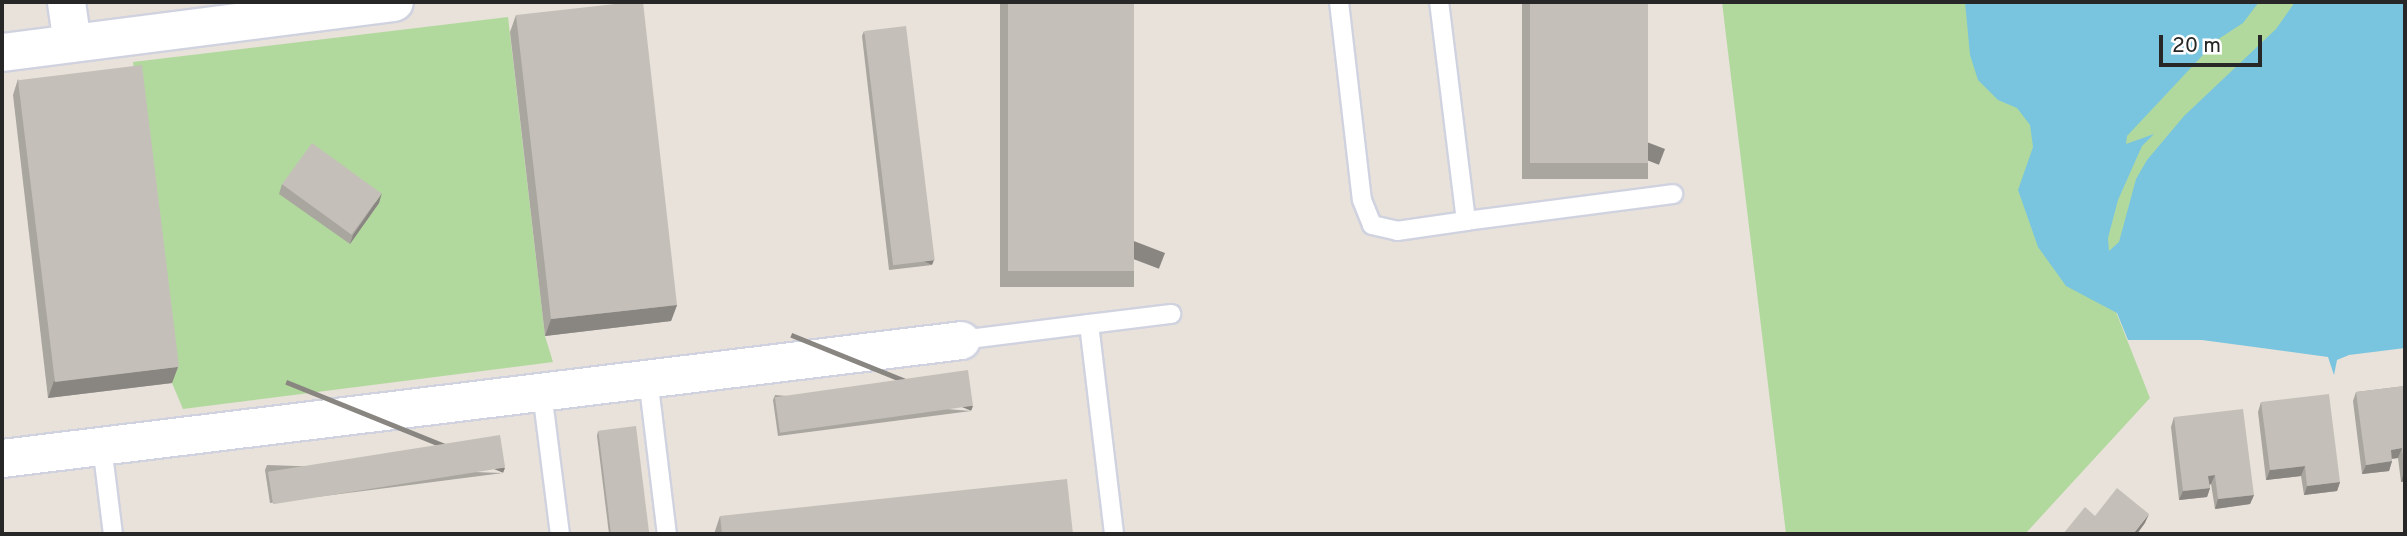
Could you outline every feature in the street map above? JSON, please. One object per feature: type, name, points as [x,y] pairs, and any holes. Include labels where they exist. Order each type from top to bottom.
[{"type":"street","points":[[66,2],[72,43]]},
{"type":"street","points":[[2,52],[394,2]]},
{"type":"street","points":[[2,458],[961,340]]},
{"type":"lane","points":[[1339,2],[1362,200],[1373,225],[1397,231],[1673,194]]},
{"type":"lane","points":[[1439,2],[1466,221]]},
{"type":"lane","points":[[961,340],[1171,314]]},
{"type":"lane","points":[[1089,324],[1115,534]]},
{"type":"lane","points":[[648,379],[667,534]]},
{"type":"lane","points":[[542,392],[560,534]]},
{"type":"lane","points":[[102,446],[113,534]]},
{"type":"green space","points":[[1722,2],[2314,2],[2107,289],[2150,398],[2025,534],[1786,534]]},
{"type":"green space","points":[[508,17],[545,336],[553,362],[183,409],[172,383],[133,62]]},
{"type":"water","points":[[1965,2],[2259,2],[2243,23],[2217,40],[2127,136],[2126,144],[2154,134],[2142,146],[2118,200],[2108,238],[2109,251],[2119,242],[2136,179],[2147,160],[2184,116],[2276,29],[2295,2],[2405,2],[2405,348],[2349,355],[2337,360],[2334,375],[2328,357],[2202,340],[2128,340],[2117,313],[2066,286],[2038,247],[2018,190],[2033,147],[2030,125],[2017,108],[1998,100],[1978,80],[1970,55]]},
{"type":"building","points":[[643,2],[677,305],[551,319],[516,15]]},
{"type":"building","points":[[1008,2],[1134,2],[1134,271],[1008,271]]},
{"type":"building","points":[[1530,2],[1648,2],[1648,163],[1530,163]]},
{"type":"building","points":[[906,26],[935,260],[893,265],[864,31]]},
{"type":"building","points":[[142,65],[179,367],[55,382],[18,80]]},
{"type":"building","points":[[312,143],[382,194],[352,235],[282,184]]},
{"type":"building","points":[[968,370],[973,406],[780,433],[775,397]]},
{"type":"building","points":[[2405,386],[2405,472],[2402,448],[2391,450],[2392,461],[2366,465],[2356,392]]},
{"type":"building","points":[[2329,394],[2340,482],[2307,486],[2305,466],[2270,470],[2261,402]]},
{"type":"building","points":[[2243,409],[2254,495],[2218,499],[2215,475],[2208,476],[2210,488],[2183,491],[2174,417]]},
{"type":"building","points":[[636,426],[649,534],[611,534],[598,431]]},
{"type":"building","points":[[500,435],[505,468],[273,504],[268,472]]},
{"type":"building","points":[[1067,479],[1073,534],[722,534],[720,516]]},
{"type":"building","points":[[2117,488],[2149,514],[2133,534],[2063,534],[2085,507],[2095,516]]}]
